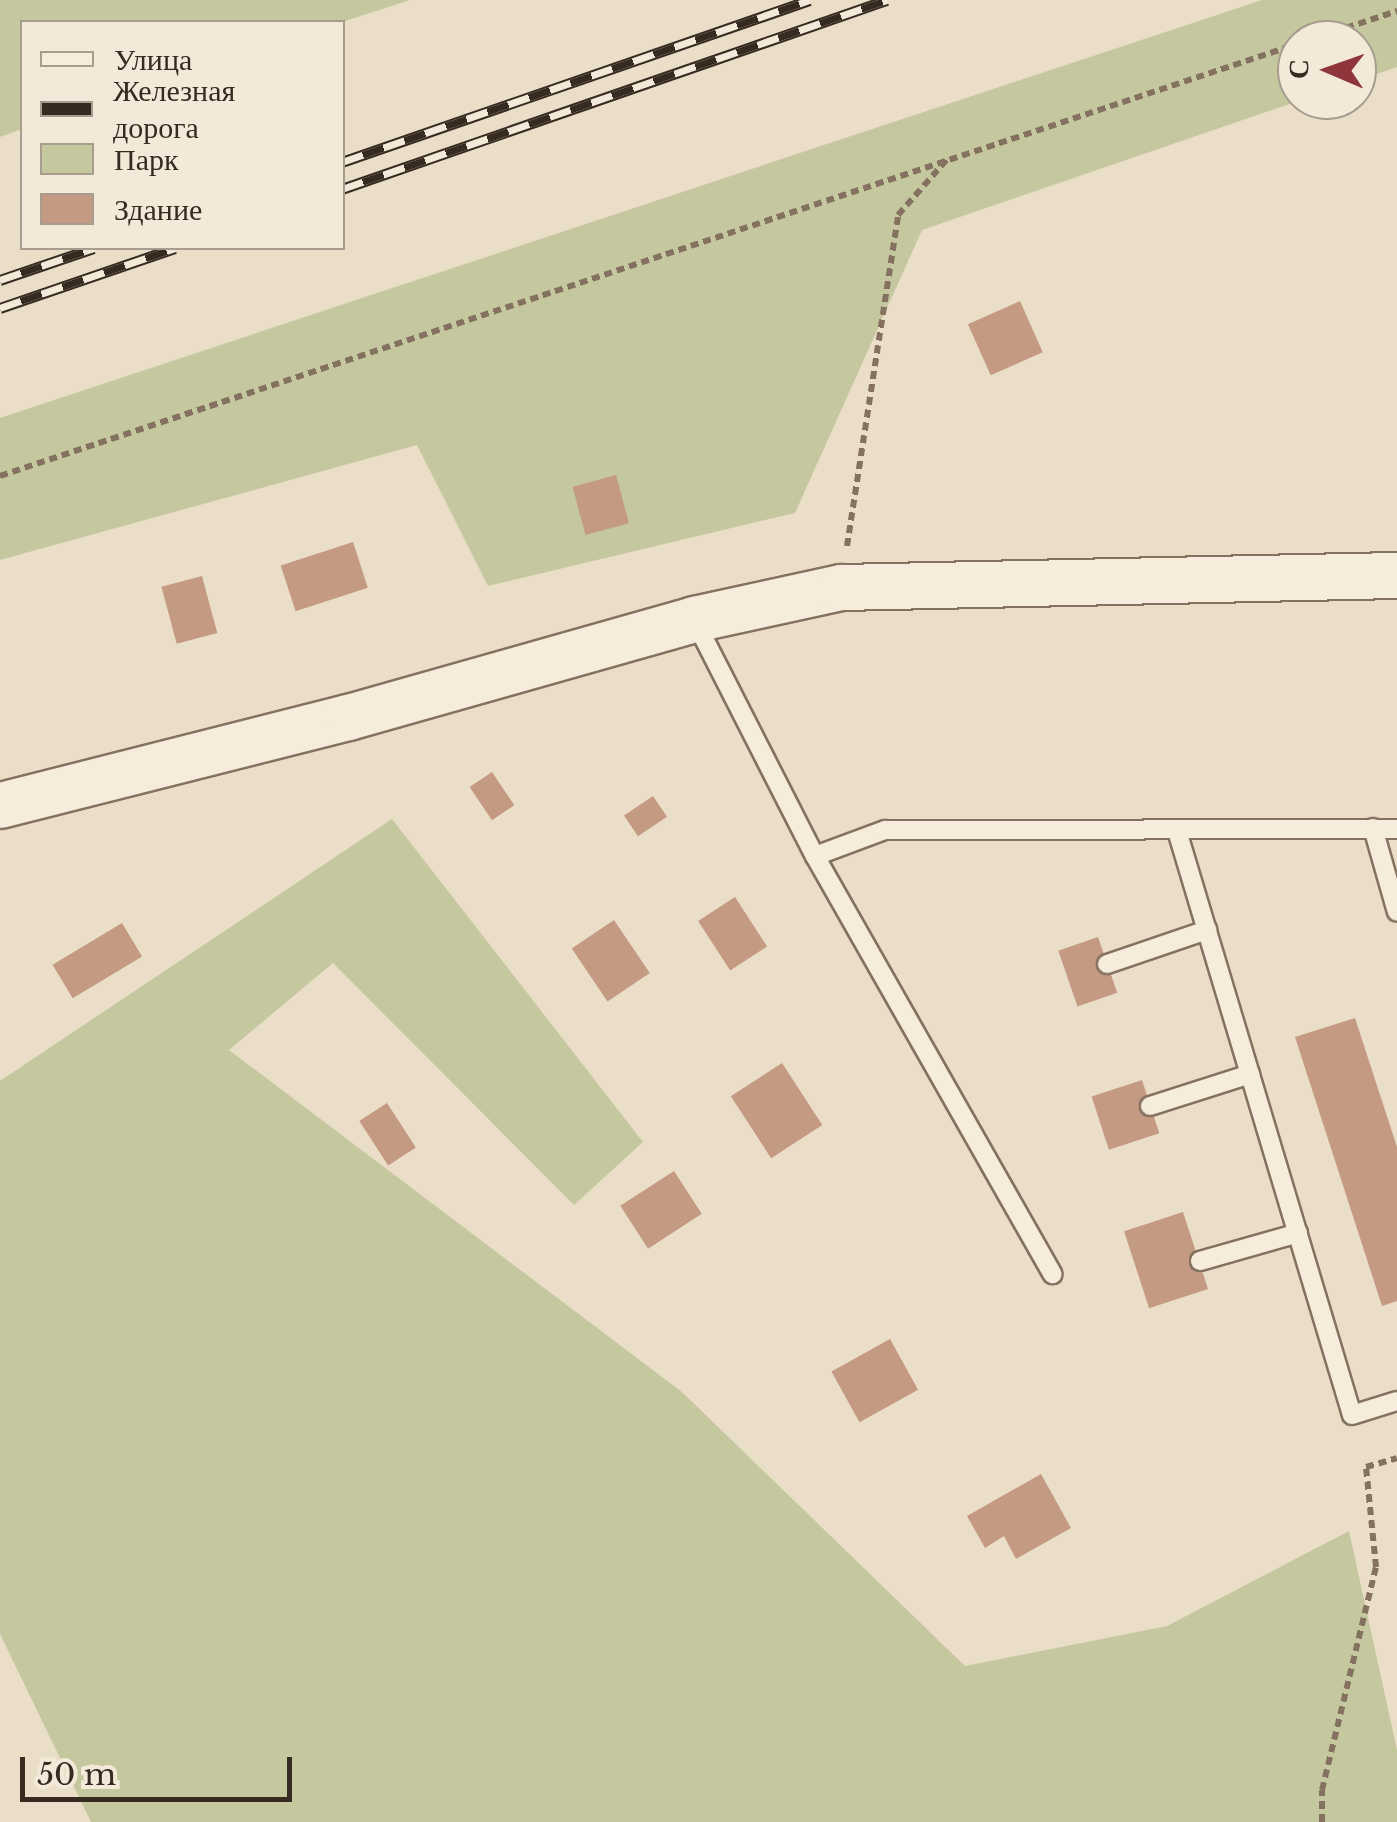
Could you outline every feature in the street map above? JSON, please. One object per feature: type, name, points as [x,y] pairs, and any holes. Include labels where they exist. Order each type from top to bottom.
[{"type":"street","points":[[0,805],[348,717],[694,619],[841,587],[1397,575]]},
{"type":"lane","points":[[694,619],[815,856],[1052,1274]]},
{"type":"lane","points":[[1373,828],[1397,912]]},
{"type":"lane","points":[[815,856],[885,830],[1178,834],[1397,829]]},
{"type":"lane","points":[[1178,834],[1352,1415],[1397,1402]]},
{"type":"lane","points":[[1107,964],[1207,930]]},
{"type":"lane","points":[[1150,1106],[1250,1074]]},
{"type":"lane","points":[[1200,1261],[1298,1232]]},
{"type":"path","points":[[1370,20],[1397,11]]},
{"type":"path","points":[[0,476],[952,154],[1277,50]]},
{"type":"path","points":[[841,587],[898,215],[952,154]]},
{"type":"path","points":[[1322,1822],[1322,1790],[1376,1567],[1366,1468],[1397,1458]]},
{"type":"green space","points":[[0,0],[410,0],[345,21],[20,20],[20,130],[0,137]]},
{"type":"green space","points":[[1262,0],[1397,0],[1397,67],[1377,74],[1377,20],[1277,20],[1277,108],[922,230],[795,513],[488,586],[417,445],[0,560],[0,418]]},
{"type":"green space","points":[[392,819],[643,1142],[574,1205],[333,963],[229,1050],[682,1392],[965,1666],[1167,1626],[1349,1531],[1397,1750],[1397,1822],[91,1822],[0,1634],[0,1081]]},
{"type":"building","points":[[1020,301],[1043,352],[991,375],[968,324]]},
{"type":"building","points":[[616,475],[629,523],[585,535],[573,487]]},
{"type":"building","points":[[353,542],[368,588],[296,611],[281,565]]},
{"type":"building","points":[[202,576],[217,633],[177,644],[161,587]]},
{"type":"building","points":[[492,772],[514,805],[492,820],[470,787]]},
{"type":"building","points":[[653,796],[667,817],[638,836],[624,816]]},
{"type":"building","points":[[735,897],[767,946],[730,970],[698,921]]},
{"type":"building","points":[[614,920],[650,973],[608,1002],[572,949]]},
{"type":"building","points":[[122,923],[142,956],[73,998],[53,965]]},
{"type":"building","points":[[1098,937],[1117,993],[1077,1006],[1058,951]]},
{"type":"building","points":[[1355,1018],[1397,1147],[1397,1301],[1382,1306],[1295,1037]]},
{"type":"building","points":[[782,1063],[822,1125],[771,1158],[731,1096]]},
{"type":"building","points":[[1142,1080],[1159,1133],[1109,1150],[1092,1096]]},
{"type":"building","points":[[387,1103],[416,1147],[388,1165],[359,1121]]},
{"type":"building","points":[[674,1171],[702,1214],[648,1249],[620,1206]]},
{"type":"building","points":[[1183,1212],[1208,1289],[1149,1308],[1124,1231]]},
{"type":"building","points":[[890,1339],[918,1390],[860,1422],[831,1371]]},
{"type":"building","points":[[1041,1474],[1071,1528],[1016,1559],[1004,1536],[985,1548],[967,1516]]},
{"type":"railway","points":[[345,161],[810,0]]},
{"type":"railway","points":[[345,188],[887,0]]},
{"type":"railway","points":[[0,280],[88,250]]},
{"type":"railway","points":[[0,308],[169,250]]}]
